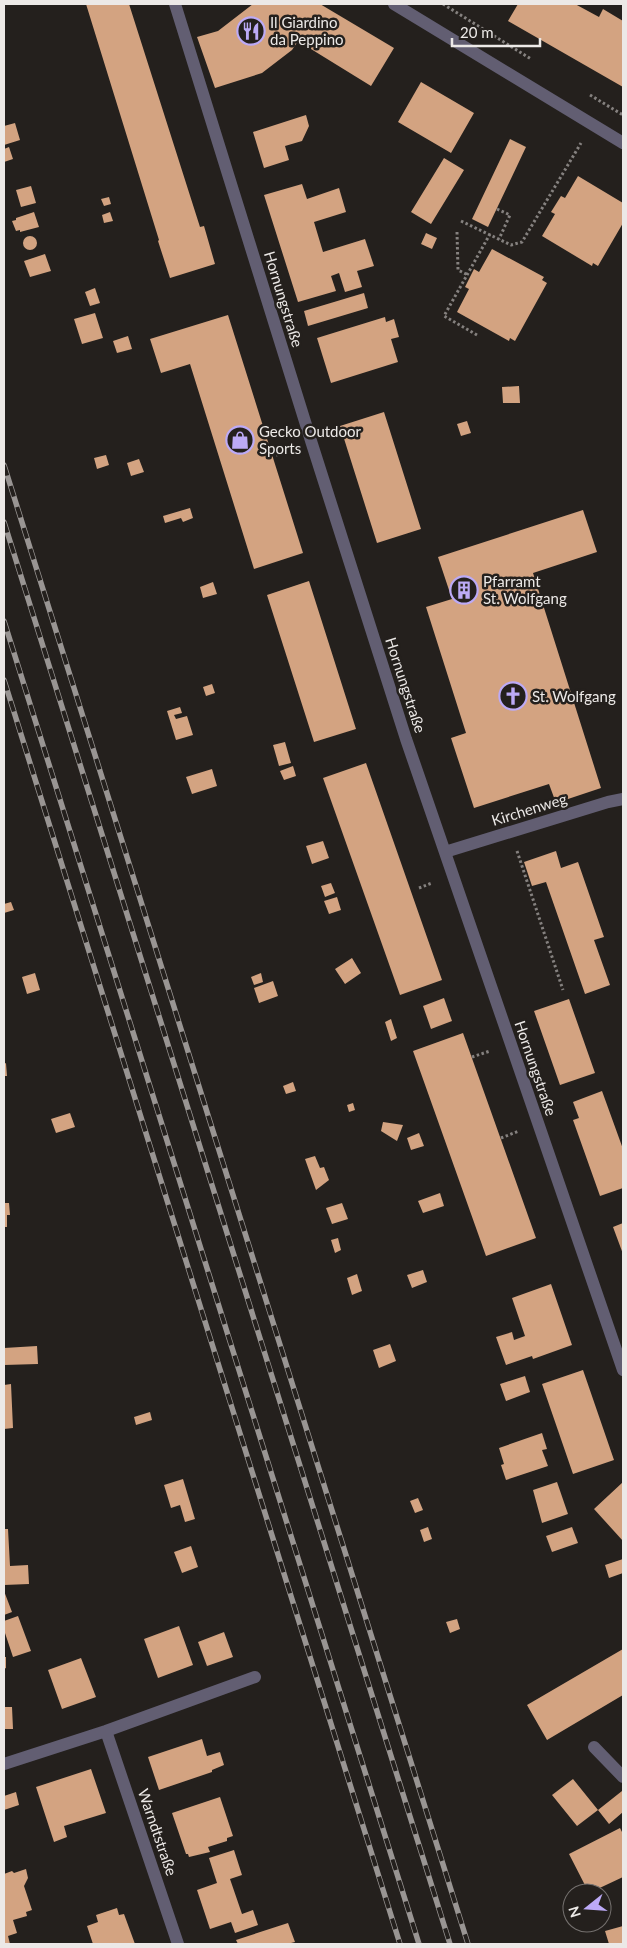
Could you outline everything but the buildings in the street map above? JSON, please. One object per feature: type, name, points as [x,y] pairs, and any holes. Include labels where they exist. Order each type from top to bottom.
[{"type":"street","name":"Hornungstraße","points":[[175,4],[348,561],[445,852],[623,1370]]},
{"type":"street","points":[[394,4],[623,143]]},
{"type":"street","name":"Kirchenweg","points":[[445,852],[623,799]]},
{"type":"street","points":[[4,1764],[106,1731],[255,1677]]},
{"type":"street","name":"Warndtstraße","points":[[106,1731],[178,1944]]},
{"type":"street","points":[[594,1747],[623,1777]]},
{"type":"path","points":[[443,4],[538,63]]},
{"type":"path","points":[[586,93],[623,115]]},
{"type":"path","points":[[461,221],[511,245],[522,242],[592,123],[602,102]]},
{"type":"path","points":[[497,208],[510,215],[499,239]]},
{"type":"path","points":[[457,232],[458,270],[468,275]]},
{"type":"path","points":[[477,335],[444,316],[490,234]]},
{"type":"path","points":[[511,832],[563,990]]},
{"type":"railway","points":[[4,465],[468,1944]]},
{"type":"railway","points":[[4,522],[450,1944]]},
{"type":"railway","points":[[4,621],[419,1944]]},
{"type":"railway","points":[[4,680],[400,1944]]},
{"type":"place","name":"Il Giardino da Peppino","points":[[251,31]]},
{"type":"place","name":"Gecko Outdoor Sports","points":[[240,440]]},
{"type":"place","name":"Pfarramt St. Wolfgang","points":[[464,590]]},
{"type":"place","name":"St. Wolfgang","points":[[513,696]]}]
